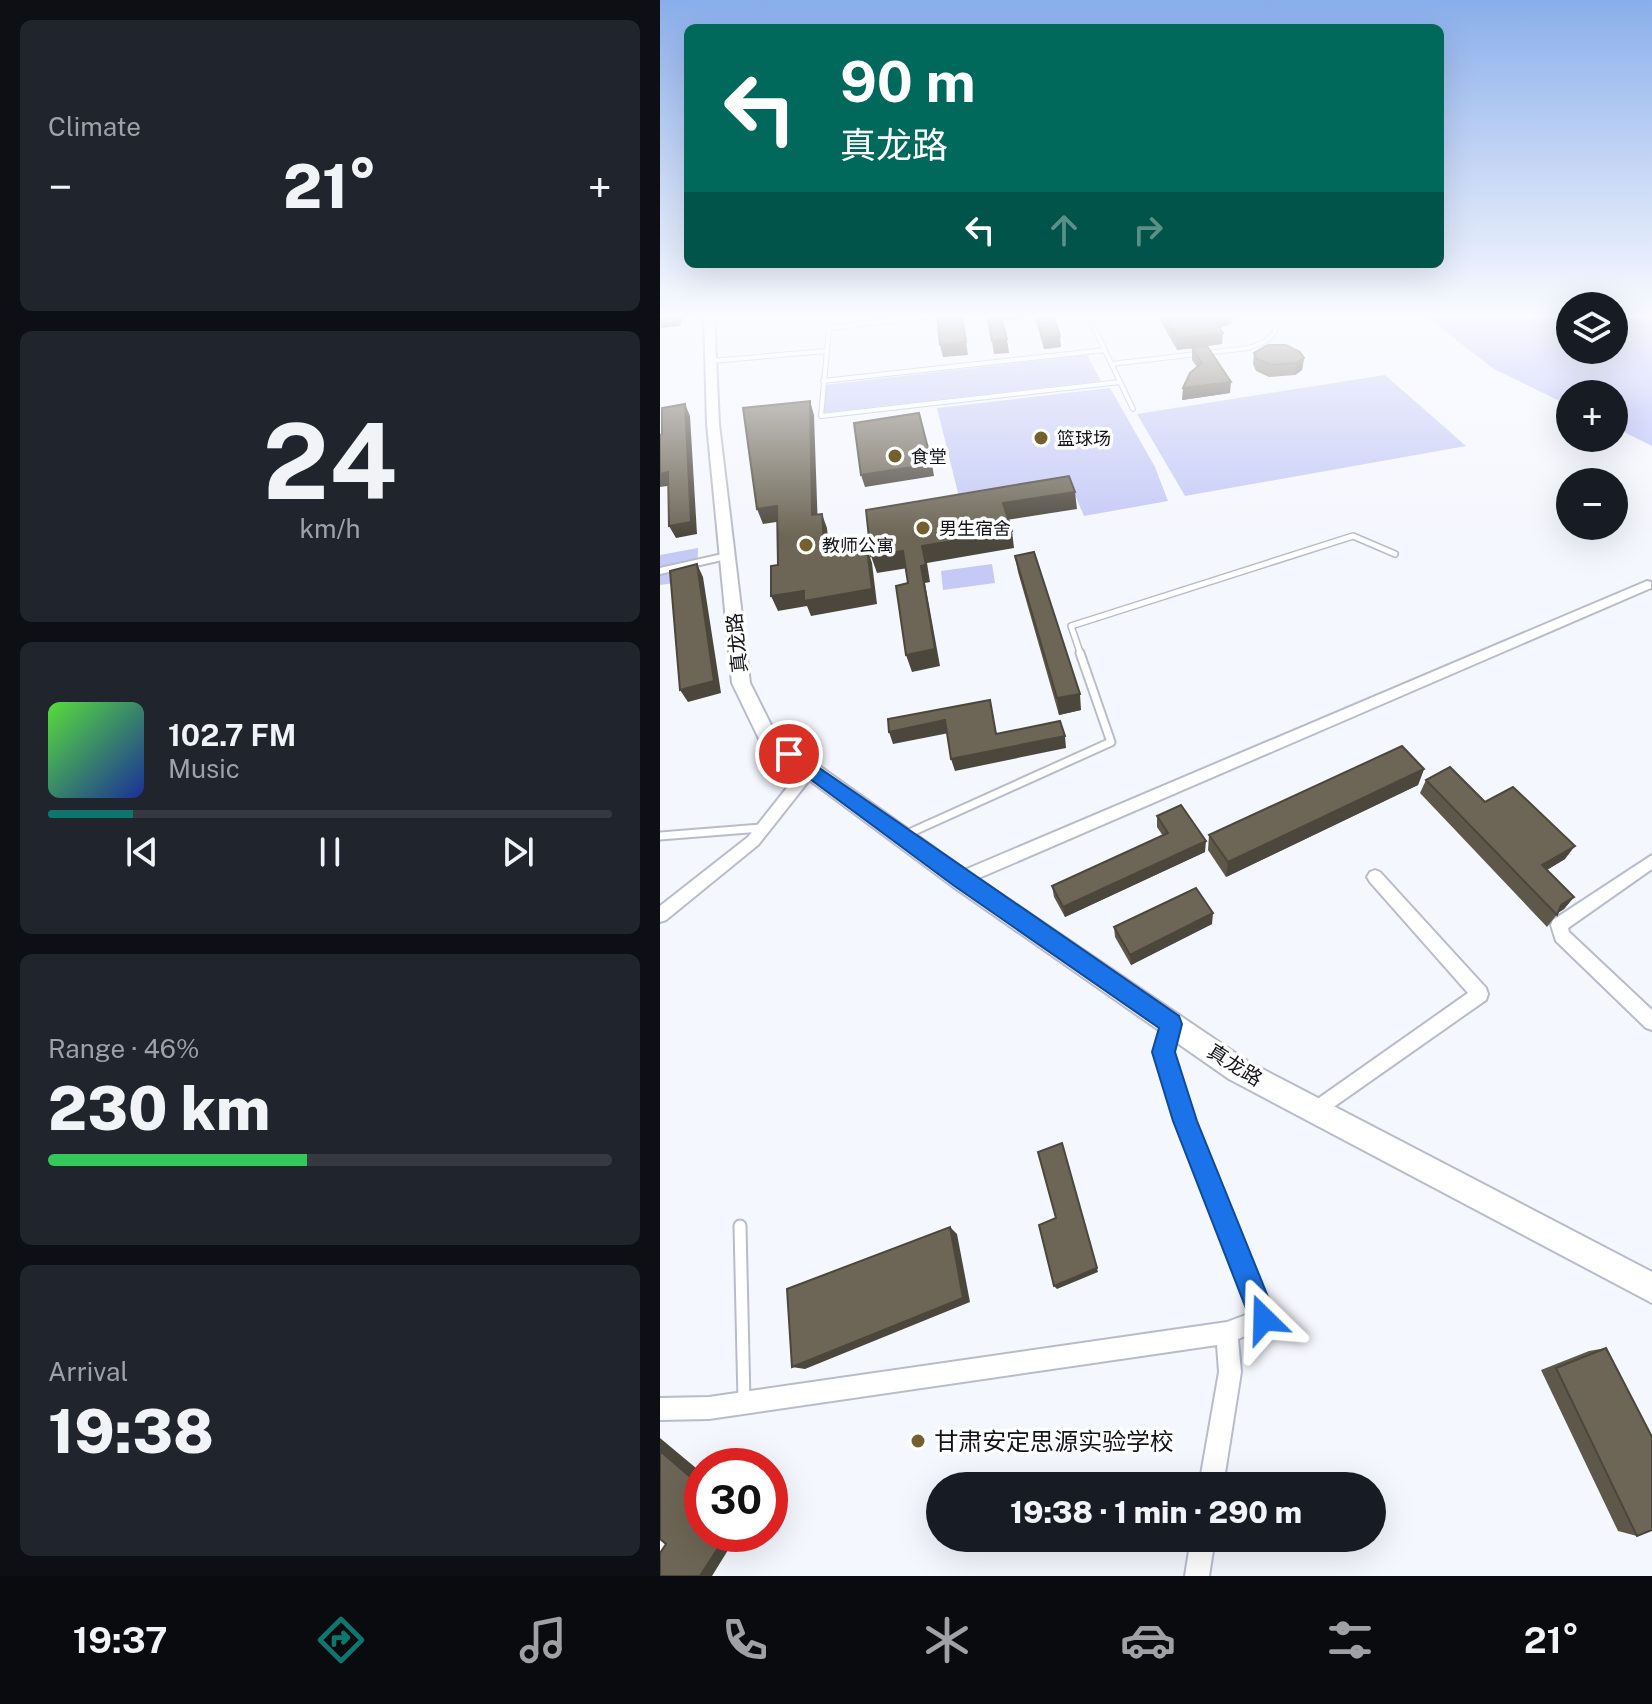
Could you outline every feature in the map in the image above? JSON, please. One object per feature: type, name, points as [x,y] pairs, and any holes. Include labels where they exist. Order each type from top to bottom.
[{"type":"main road","name":"真龙路","points":[[712,389],[741,683],[769,740],[960,879],[1238,1070],[1652,1288]]},
{"type":"street","points":[[660,571],[727,556]]},
{"type":"street","points":[[960,879],[1647,585]]},
{"type":"street","points":[[660,915],[667,905],[753,841],[810,769]]},
{"type":"street","points":[[1652,881],[1645,865],[1559,925],[1562,936],[1652,1022]]},
{"type":"street","points":[[1315,1111],[1480,994],[1375,877]]},
{"type":"street","points":[[660,1409],[709,1408],[1227,1333],[1264,1319],[1185,1121],[1163,1052],[1171,1024]]},
{"type":"street","points":[[1213,1472],[1230,1372],[1227,1333]]},
{"type":"street","points":[[1197,1576],[1201,1552]]},
{"type":"lane","points":[[823,389],[821,416],[1062,389]]},
{"type":"lane","points":[[1123,389],[1133,409]]},
{"type":"lane","points":[[903,836],[1111,742],[1071,626],[1353,536],[1395,554]]},
{"type":"lane","points":[[660,836],[763,828]]},
{"type":"lane","points":[[740,1226],[744,1403]]},
{"type":"shaded area","points":[[823,389],[1035,389],[821,413]]},
{"type":"shaded area","name":"篮球场","points":[[1110,389],[1155,467],[1168,501],[1084,516],[1069,481],[959,497],[937,408]]},
{"type":"shaded area","points":[[1299,389],[1400,389],[1466,446],[1185,496],[1137,414]]},
{"type":"shaded area","points":[[1534,389],[1556,389],[1556,399]]},
{"type":"shaded area","points":[[1628,389],[1652,389],[1652,446],[1628,434]]},
{"type":"shaded area","points":[[698,548],[697,580],[660,585],[660,555]]},
{"type":"shaded area","points":[[992,564],[995,583],[943,590],[941,571]]},
{"type":"building","points":[[810,401],[812,515],[822,514],[825,555],[867,548],[872,589],[804,601],[804,591],[771,596],[771,566],[778,565],[777,506],[757,509],[743,408]]},
{"type":"building","points":[[685,404],[691,522],[669,526],[668,472],[660,474],[662,408]]},
{"type":"building","name":"食堂","points":[[919,413],[932,464],[861,475],[854,423]]},
{"type":"building","points":[[1069,476],[1075,492],[1003,503],[1012,531],[922,546],[926,565],[921,566],[935,649],[906,655],[896,586],[908,583],[903,551],[871,556],[866,510]]},
{"type":"building","points":[[1034,552],[1080,694],[1057,698],[1015,556]]},
{"type":"building","points":[[697,564],[714,681],[680,690],[670,571]]},
{"type":"building","points":[[990,700],[996,734],[1060,721],[1065,736],[951,759],[945,720],[889,732],[888,719]]},
{"type":"building","points":[[1402,746],[1424,769],[1228,862],[1209,835]]},
{"type":"building","points":[[1450,767],[1485,802],[1513,787],[1575,846],[1542,865],[1574,897],[1561,905],[1557,915],[1426,780]]},
{"type":"building","points":[[1181,805],[1206,841],[1063,907],[1052,886],[1168,833],[1157,816]]},
{"type":"building","points":[[1196,888],[1213,913],[1130,955],[1114,927]]},
{"type":"building","points":[[1062,1143],[1097,1268],[1054,1286],[1039,1225],[1056,1218],[1038,1152]]},
{"type":"building","points":[[950,1227],[963,1298],[792,1367],[787,1289]]},
{"type":"building","points":[[1606,1348],[1652,1437],[1652,1530],[1637,1536],[1556,1368]]},
{"type":"building","points":[[660,1451],[684,1472],[684,1552],[715,1552],[700,1576],[660,1576],[660,1553],[666,1544],[660,1539]]},
{"type":"place","name":"篮球场","points":[[1041,438]]},
{"type":"place","name":"食堂","points":[[895,456]]},
{"type":"place","name":"男生宿舍","points":[[923,528]]},
{"type":"place","name":"教师公寓","points":[[806,545]]},
{"type":"place","name":"甘肃安定思源实验学校","points":[[918,1441]]},
{"type":"route","points":[[789,754],[960,879],[1171,1024],[1163,1052],[1185,1121],[1264,1319]]}]
